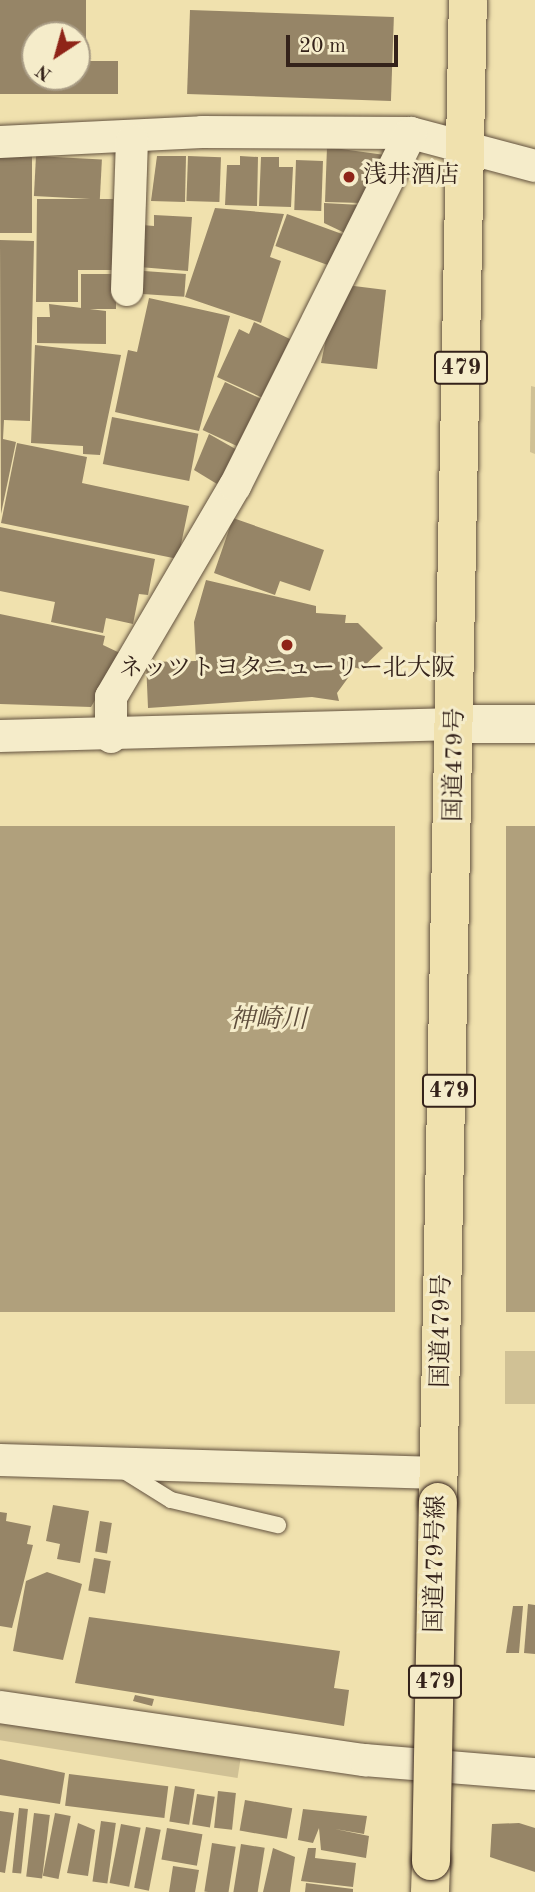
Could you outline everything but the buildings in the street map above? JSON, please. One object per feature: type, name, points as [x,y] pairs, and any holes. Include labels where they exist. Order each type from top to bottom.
[{"type":"highway","name":"国道479号","points":[[439,1473],[457,730],[468,0]]},
{"type":"highway","name":"国道479号線","points":[[431,1877],[439,1473]]},
{"type":"street","points":[[0,142],[132,140],[202,132],[411,133],[535,166]]},
{"type":"street","points":[[111,737],[111,697],[234,486],[411,133]]},
{"type":"street","points":[[127,290],[132,140]]},
{"type":"street","points":[[0,736],[111,737],[457,730],[535,724]]},
{"type":"street","points":[[0,1460],[439,1473]]},
{"type":"street","points":[[0,1707],[365,1760],[535,1774]]},
{"type":"lane","points":[[115,1465],[172,1500],[278,1525]]},
{"type":"shaded area","points":[[531,386],[535,387],[535,454],[530,452]]},
{"type":"shaded area","points":[[505,1351],[535,1351],[535,1404],[505,1404]]},
{"type":"shaded area","points":[[0,1718],[241,1756],[238,1778],[0,1740]]},
{"type":"water","name":"神崎川","points":[[0,826],[535,826],[535,1312],[0,1312]]},
{"type":"pier","points":[[395,825],[506,825],[506,1319],[395,1319]]},
{"type":"place","name":"浅井酒店","points":[[349,177]]},
{"type":"place","name":"ネッツトヨタニューリー北大阪","points":[[287,645]]}]
